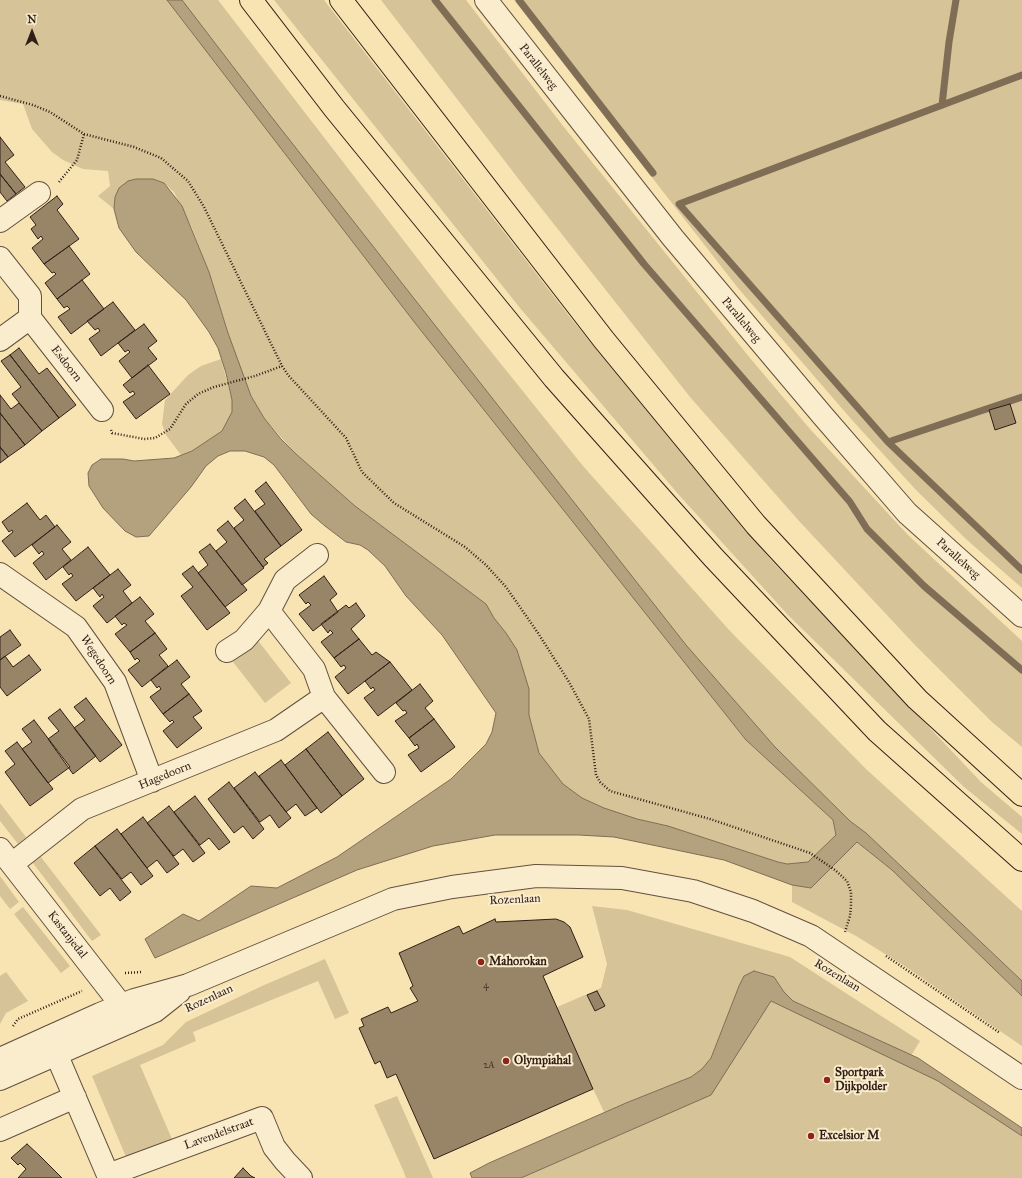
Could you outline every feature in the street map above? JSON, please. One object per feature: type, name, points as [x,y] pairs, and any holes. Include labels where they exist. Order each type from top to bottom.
[{"type":"highway","points":[[251,0],[334,108],[554,378],[713,558],[877,731],[1022,860]]},
{"type":"highway","points":[[341,0],[604,340],[756,525],[917,699],[1022,794]]},
{"type":"street","name":"Parallelweg","points":[[486,0],[673,238],[907,513],[1022,616]]},
{"type":"street","points":[[0,222],[39,193]]},
{"type":"street","points":[[0,258],[30,296],[30,318],[0,340]]},
{"type":"street","name":"Esdoorn","points":[[30,318],[102,410]]},
{"type":"street","points":[[227,651],[244,640],[269,611],[285,580],[317,556]]},
{"type":"street","name":"Wegedoorn","points":[[0,574],[76,627],[114,682],[152,781]]},
{"type":"street","points":[[269,611],[314,669],[324,697],[384,772]]},
{"type":"street","name":"Hagedoorn","points":[[6,857],[82,809],[276,730],[324,697]]},
{"type":"street","name":"Kastanjedal","points":[[6,857],[103,981],[126,1014]]},
{"type":"street","name":"Rozenlaan","points":[[0,1080],[53,1046],[126,1014],[155,1011],[188,985],[394,899],[452,887],[536,876],[622,878],[693,891],[753,911],[811,936],[1022,1078]]},
{"type":"street","points":[[0,1130],[75,1097],[53,1046]]},
{"type":"street","name":"Rozenlaan","points":[[0,1059],[53,1046]]},
{"type":"street","name":"Lavendelstraat","points":[[75,1097],[108,1175],[262,1118],[274,1147],[301,1178]]},
{"type":"path","points":[[0,96],[33,105],[50,112],[84,134],[134,147],[161,158],[188,181],[204,207],[282,366],[288,375],[346,438],[362,472],[394,503],[464,547],[486,565],[506,587],[538,633],[569,682],[589,719],[593,737],[593,757],[596,775],[600,782],[610,791],[710,819],[810,853],[835,870],[847,881],[851,892],[850,916],[845,933]]},
{"type":"path","points":[[39,193],[48,190],[69,172],[80,153],[84,134]]},
{"type":"path","points":[[102,410],[103,416],[112,433],[144,439],[155,438],[170,429],[186,404],[198,394],[282,366]]},
{"type":"path","points":[[838,929],[852,937]]},
{"type":"path","points":[[879,952],[1003,1034]]},
{"type":"path","points":[[11,1029],[18,1019],[103,981],[123,973],[145,972]]},
{"type":"shaded area","points":[[0,0],[167,0],[415,323],[746,740],[833,820],[836,835],[823,848],[808,862],[787,864],[778,862],[668,826],[637,819],[604,808],[582,798],[563,784],[539,753],[529,715],[529,689],[506,633],[494,618],[486,604],[355,506],[296,454],[264,418],[251,396],[240,369],[209,272],[192,228],[174,192],[164,183],[153,179],[136,179],[115,197],[114,209],[98,196],[110,186],[108,171],[83,169],[63,160],[52,152],[32,129],[23,104],[0,100]]},
{"type":"shaded area","points":[[167,0],[182,0],[270,115],[686,645],[775,747],[850,821],[866,833],[1022,981],[1022,996],[892,870],[857,842],[811,888],[792,885],[724,860],[614,837],[579,835],[495,835],[433,846],[357,870],[155,958],[145,939],[183,914],[199,921],[251,886],[277,888],[337,857],[451,779],[486,744],[492,732],[496,713],[442,635],[406,596],[385,566],[368,550],[360,545],[346,542],[311,514],[274,465],[264,457],[245,451],[230,451],[218,456],[206,466],[191,487],[149,536],[136,537],[125,531],[103,508],[89,486],[88,473],[92,465],[101,459],[123,459],[134,461],[174,458],[192,451],[222,431],[232,412],[232,400],[226,373],[218,348],[209,332],[186,300],[136,252],[119,228],[114,209],[115,197],[119,188],[128,181],[136,179],[153,179],[164,183],[182,206],[209,272],[228,333],[251,396],[264,418],[281,439],[355,506],[486,604],[517,650],[529,689],[529,715],[539,753],[563,784],[582,798],[604,808],[637,819],[668,826],[787,864],[808,862],[836,835],[833,820],[746,740],[415,323]]},
{"type":"shaded area","points":[[182,0],[218,0],[448,298],[583,466],[730,631],[866,769],[1022,911],[1022,981],[866,833],[850,821],[775,747],[686,645],[270,115]]},
{"type":"shaded area","points":[[274,0],[324,0],[573,321],[771,560],[981,782],[1022,817],[1022,834],[964,787],[788,615],[679,495],[520,308]]},
{"type":"shaded area","points":[[381,0],[466,0],[567,131],[750,358],[810,429],[908,535],[1022,641],[1022,747],[992,722],[914,644],[799,521],[690,397],[527,190]]},
{"type":"shaded area","points":[[514,0],[1022,0],[1022,588],[967,540],[916,490],[852,420],[738,288]]},
{"type":"shaded area","points":[[221,359],[232,400],[232,412],[229,421],[222,431],[192,451],[181,455],[166,435],[162,424],[165,400],[188,375],[201,366]]},
{"type":"shaded area","points":[[256,638],[291,683],[265,703],[230,658]]},
{"type":"shaded area","points":[[0,803],[26,837],[18,844],[0,821]]},
{"type":"shaded area","points":[[857,842],[892,870],[1022,996],[1022,1046],[903,965],[856,936],[792,902],[792,885],[811,888]]},
{"type":"shaded area","points":[[41,857],[101,935],[92,941],[33,863]]},
{"type":"shaded area","points":[[0,876],[19,902],[10,909],[0,896]]},
{"type":"shaded area","points":[[592,906],[627,910],[790,957],[920,1041],[911,1056],[793,1001],[784,992],[774,977],[754,971],[739,986],[711,1058],[702,1069],[691,1077],[604,1112],[555,1008],[601,988],[607,964]]},
{"type":"shaded area","points":[[23,907],[70,966],[61,973],[14,914]]},
{"type":"shaded area","points":[[325,959],[349,1013],[335,1019],[318,981],[193,1032],[196,1041],[140,1065],[172,1139],[126,1157],[92,1076],[163,1045],[186,1022],[262,986]]},
{"type":"shaded area","points":[[754,971],[774,977],[784,992],[793,1001],[918,1058],[1022,1128],[1022,1136],[938,1081],[771,1001],[711,1095],[521,1178],[472,1178],[470,1173],[489,1163],[626,1103],[691,1077],[702,1069],[711,1058],[744,976]]},
{"type":"shaded area","points":[[6,972],[28,1001],[6,1013],[0,1024],[0,976]]},
{"type":"shaded area","name":"Sportpark Dijkpolder","points":[[766,991],[935,1074],[1022,1132],[1022,1178],[486,1178],[707,1085]]},
{"type":"shaded area","points":[[397,1096],[433,1178],[406,1178],[374,1105]]},
{"type":"building","points":[[0,137],[14,155],[5,162],[25,187],[16,194],[0,174]]},
{"type":"building","points":[[0,174],[16,194],[7,201],[0,192]]},
{"type":"building","points":[[57,196],[63,204],[57,210],[79,239],[44,264],[32,248],[43,239],[41,236],[38,239],[31,229],[36,225],[30,217]]},
{"type":"building","points":[[69,246],[90,274],[57,299],[45,283],[56,274],[54,272],[52,273],[44,264]]},
{"type":"building","points":[[82,280],[104,309],[71,334],[58,317],[70,309],[67,306],[64,308],[57,299]]},
{"type":"building","points":[[113,302],[135,330],[101,356],[89,339],[100,331],[98,328],[95,330],[87,321]]},
{"type":"building","points":[[144,324],[157,341],[148,348],[157,359],[132,378],[119,361],[130,352],[128,350],[125,352],[118,343]]},
{"type":"building","points":[[19,348],[39,374],[47,368],[76,405],[59,418],[10,355]]},
{"type":"building","points":[[10,355],[59,418],[42,431],[12,394],[21,387],[1,361]]},
{"type":"building","points":[[148,365],[170,394],[136,419],[123,402],[135,394],[133,391],[130,393],[123,385]]},
{"type":"building","points":[[0,395],[11,409],[19,403],[42,431],[25,445],[0,413]]},
{"type":"building","points":[[1010,404],[1016,423],[995,430],[989,410]]},
{"type":"building","points":[[0,413],[25,445],[8,457],[0,447]]},
{"type":"building","points":[[0,447],[8,457],[0,463]]},
{"type":"building","points":[[266,482],[302,530],[281,546],[255,511],[265,504],[255,491]]},
{"type":"building","points":[[245,499],[281,546],[264,559],[268,563],[263,567],[234,528],[244,520],[234,508]]},
{"type":"building","points":[[27,503],[40,520],[46,515],[55,527],[15,557],[2,541],[13,532],[12,530],[9,532],[2,522]]},
{"type":"building","points":[[228,521],[264,568],[242,585],[216,551],[227,542],[217,530]]},
{"type":"building","points":[[57,525],[71,542],[62,549],[71,560],[46,580],[33,563],[44,554],[42,551],[39,554],[32,545]]},
{"type":"building","points":[[210,544],[247,590],[225,607],[198,573],[208,565],[199,552]]},
{"type":"building","points":[[88,547],[110,575],[76,601],[62,584],[73,576],[71,573],[69,575],[63,567]]},
{"type":"building","points":[[193,566],[230,613],[207,630],[181,596],[193,587],[182,574]]},
{"type":"building","points":[[118,569],[131,585],[123,591],[132,603],[107,623],[93,606],[104,597],[102,594],[100,597],[93,588]]},
{"type":"building","points":[[324,576],[337,594],[330,600],[338,612],[313,631],[299,614],[311,605],[308,602],[306,604],[299,595]]},
{"type":"building","points":[[140,597],[154,614],[145,621],[155,633],[130,652],[115,634],[127,625],[124,623],[122,625],[115,616]]},
{"type":"building","points":[[356,603],[365,616],[351,629],[359,639],[334,658],[321,642],[333,633],[330,630],[328,633],[321,624],[346,605],[349,608]]},
{"type":"building","points":[[10,630],[21,645],[0,660],[0,637]]},
{"type":"building","points":[[155,633],[167,649],[159,655],[168,666],[142,687],[128,670],[140,661],[137,658],[135,660],[130,652]]},
{"type":"building","points":[[359,639],[372,655],[376,652],[390,662],[348,694],[335,677],[346,668],[344,665],[341,667],[334,658]]},
{"type":"building","points":[[29,655],[41,670],[7,696],[0,687],[0,660],[5,656],[13,667]]},
{"type":"building","points":[[177,660],[190,677],[181,684],[189,694],[163,714],[150,697],[161,689],[159,686],[157,688],[151,680]]},
{"type":"building","points":[[390,662],[412,690],[378,716],[364,698],[375,690],[373,687],[371,689],[365,681]]},
{"type":"building","points":[[420,684],[433,701],[425,708],[434,719],[409,738],[395,721],[407,713],[405,710],[403,711],[396,703]]},
{"type":"building","points":[[189,694],[202,711],[193,717],[202,728],[177,748],[163,731],[174,722],[172,720],[170,722],[163,714]]},
{"type":"building","points":[[86,698],[122,745],[100,762],[74,728],[85,720],[74,707]]},
{"type":"building","points":[[60,709],[96,756],[73,774],[48,739],[59,731],[48,718]]},
{"type":"building","points":[[434,719],[455,747],[421,772],[408,755],[419,748],[417,744],[415,746],[409,738]]},
{"type":"building","points":[[34,720],[70,767],[48,783],[22,749],[32,742],[22,729]]},
{"type":"building","points":[[328,732],[364,779],[342,796],[306,749]]},
{"type":"building","points":[[17,742],[53,789],[30,806],[5,772],[15,764],[5,751]]},
{"type":"building","points":[[306,749],[342,796],[321,813],[285,765]]},
{"type":"building","points":[[281,760],[317,808],[305,816],[296,804],[286,812],[259,776]]},
{"type":"building","points":[[255,772],[291,818],[279,828],[270,815],[260,822],[234,788]]},
{"type":"building","points":[[229,782],[264,829],[253,839],[243,826],[234,833],[208,799]]},
{"type":"building","points":[[195,796],[230,842],[219,850],[209,838],[200,845],[174,812]]},
{"type":"building","points":[[169,806],[205,853],[193,862],[183,849],[174,856],[147,823]]},
{"type":"building","points":[[143,817],[179,864],[167,873],[157,860],[147,868],[121,834]]},
{"type":"building","points":[[117,829],[153,876],[141,885],[131,872],[122,879],[95,846]]},
{"type":"building","points":[[95,846],[131,892],[120,901],[110,888],[100,896],[74,863]]},
{"type":"building","points":[[495,919],[496,922],[556,919],[564,922],[570,927],[583,957],[543,976],[593,1089],[434,1159],[396,1074],[387,1078],[380,1061],[375,1064],[359,1028],[364,1026],[361,1019],[388,1007],[391,1013],[418,1001],[410,988],[413,986],[399,953],[459,926],[463,934]]},
{"type":"building","points":[[597,991],[605,1006],[595,1011],[587,995]]},
{"type":"building","points":[[27,1144],[62,1178],[18,1178],[26,1169],[20,1163],[18,1165],[11,1158]]},
{"type":"building","points":[[243,1168],[251,1176],[255,1178],[234,1178]]},
{"type":"waterway","points":[[435,0],[644,264],[850,502],[867,529],[924,586],[1022,670]]},
{"type":"waterway","points":[[519,0],[653,173]]},
{"type":"waterway","points":[[942,105],[949,42],[956,0]]},
{"type":"waterway","points":[[1022,75],[679,204],[888,442],[1022,397]]},
{"type":"waterway","points":[[888,442],[1022,570]]},
{"type":"place","name":"Mahorokan","points":[[481,962]]},
{"type":"place","name":"Olympiahal","points":[[506,1061]]},
{"type":"place","name":"Sportpark Dijkpolder","points":[[827,1080]]},
{"type":"place","name":"Excelsior M","points":[[811,1136]]}]
